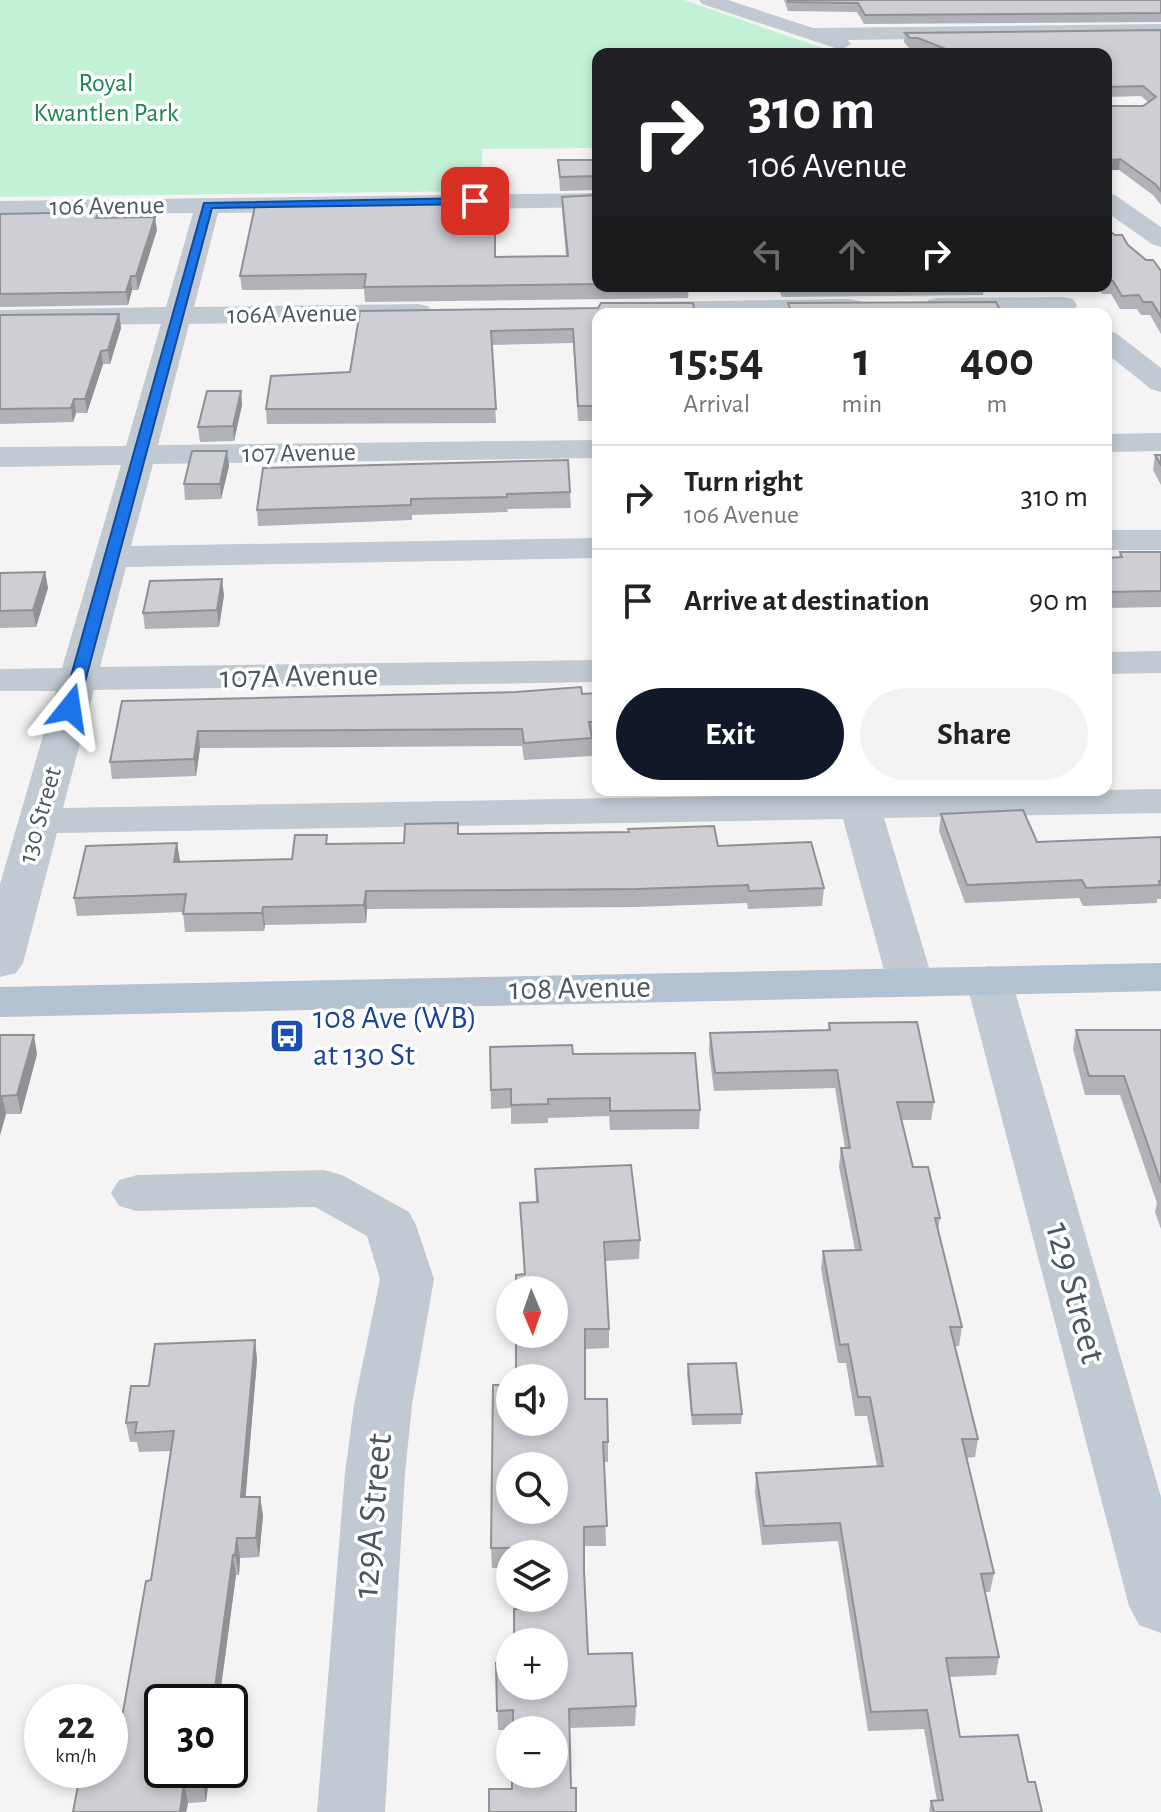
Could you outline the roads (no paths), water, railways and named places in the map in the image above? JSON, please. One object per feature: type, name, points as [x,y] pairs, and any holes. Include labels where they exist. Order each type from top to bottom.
[{"type":"main road","name":"108 Avenue","points":[[0,1002],[1161,977]]},
{"type":"street","points":[[716,2],[757,0]]},
{"type":"street","points":[[716,2],[853,48]]},
{"type":"street","points":[[814,34],[1161,30]]},
{"type":"street","points":[[360,179],[373,181],[381,187],[382,203]]},
{"type":"street","points":[[50,207],[56,194],[76,184]]},
{"type":"street","name":"106 Avenue","points":[[0,208],[592,200]]},
{"type":"street","points":[[1112,200],[1146,200]]},
{"type":"street","points":[[1112,204],[1161,239]]},
{"type":"street","name":"130 Street","points":[[0,963],[208,205]]},
{"type":"street","points":[[1048,292],[1067,308]]},
{"type":"street","points":[[640,308],[735,303],[872,307]]},
{"type":"street","points":[[904,307],[959,308]]},
{"type":"street","name":"106A Avenue","points":[[0,318],[445,312]]},
{"type":"street","points":[[1112,344],[1161,383]]},
{"type":"street","points":[[1112,443],[1161,442]]},
{"type":"street","name":"107 Avenue","points":[[0,457],[592,449]]},
{"type":"street","points":[[1112,540],[1161,540]]},
{"type":"street","points":[[112,557],[592,548]]},
{"type":"street","points":[[1112,663],[1161,662]]},
{"type":"street","name":"107A Avenue","points":[[0,680],[592,671]]},
{"type":"street","points":[[857,798],[910,981]]},
{"type":"street","points":[[39,821],[547,814],[857,798],[1161,801]]},
{"type":"street","name":"129 Street","points":[[989,981],[1161,1606]]},
{"type":"street","name":"129A Street","points":[[137,1193],[324,1188],[390,1225],[407,1279],[383,1405],[375,1473],[351,1812]]},
{"type":"place","name":"108 Ave (WB) at 130 St","points":[[287,1036]]},
{"type":"park label","name":"Royal Kwantlen Park","points":[[106,98]]}]
